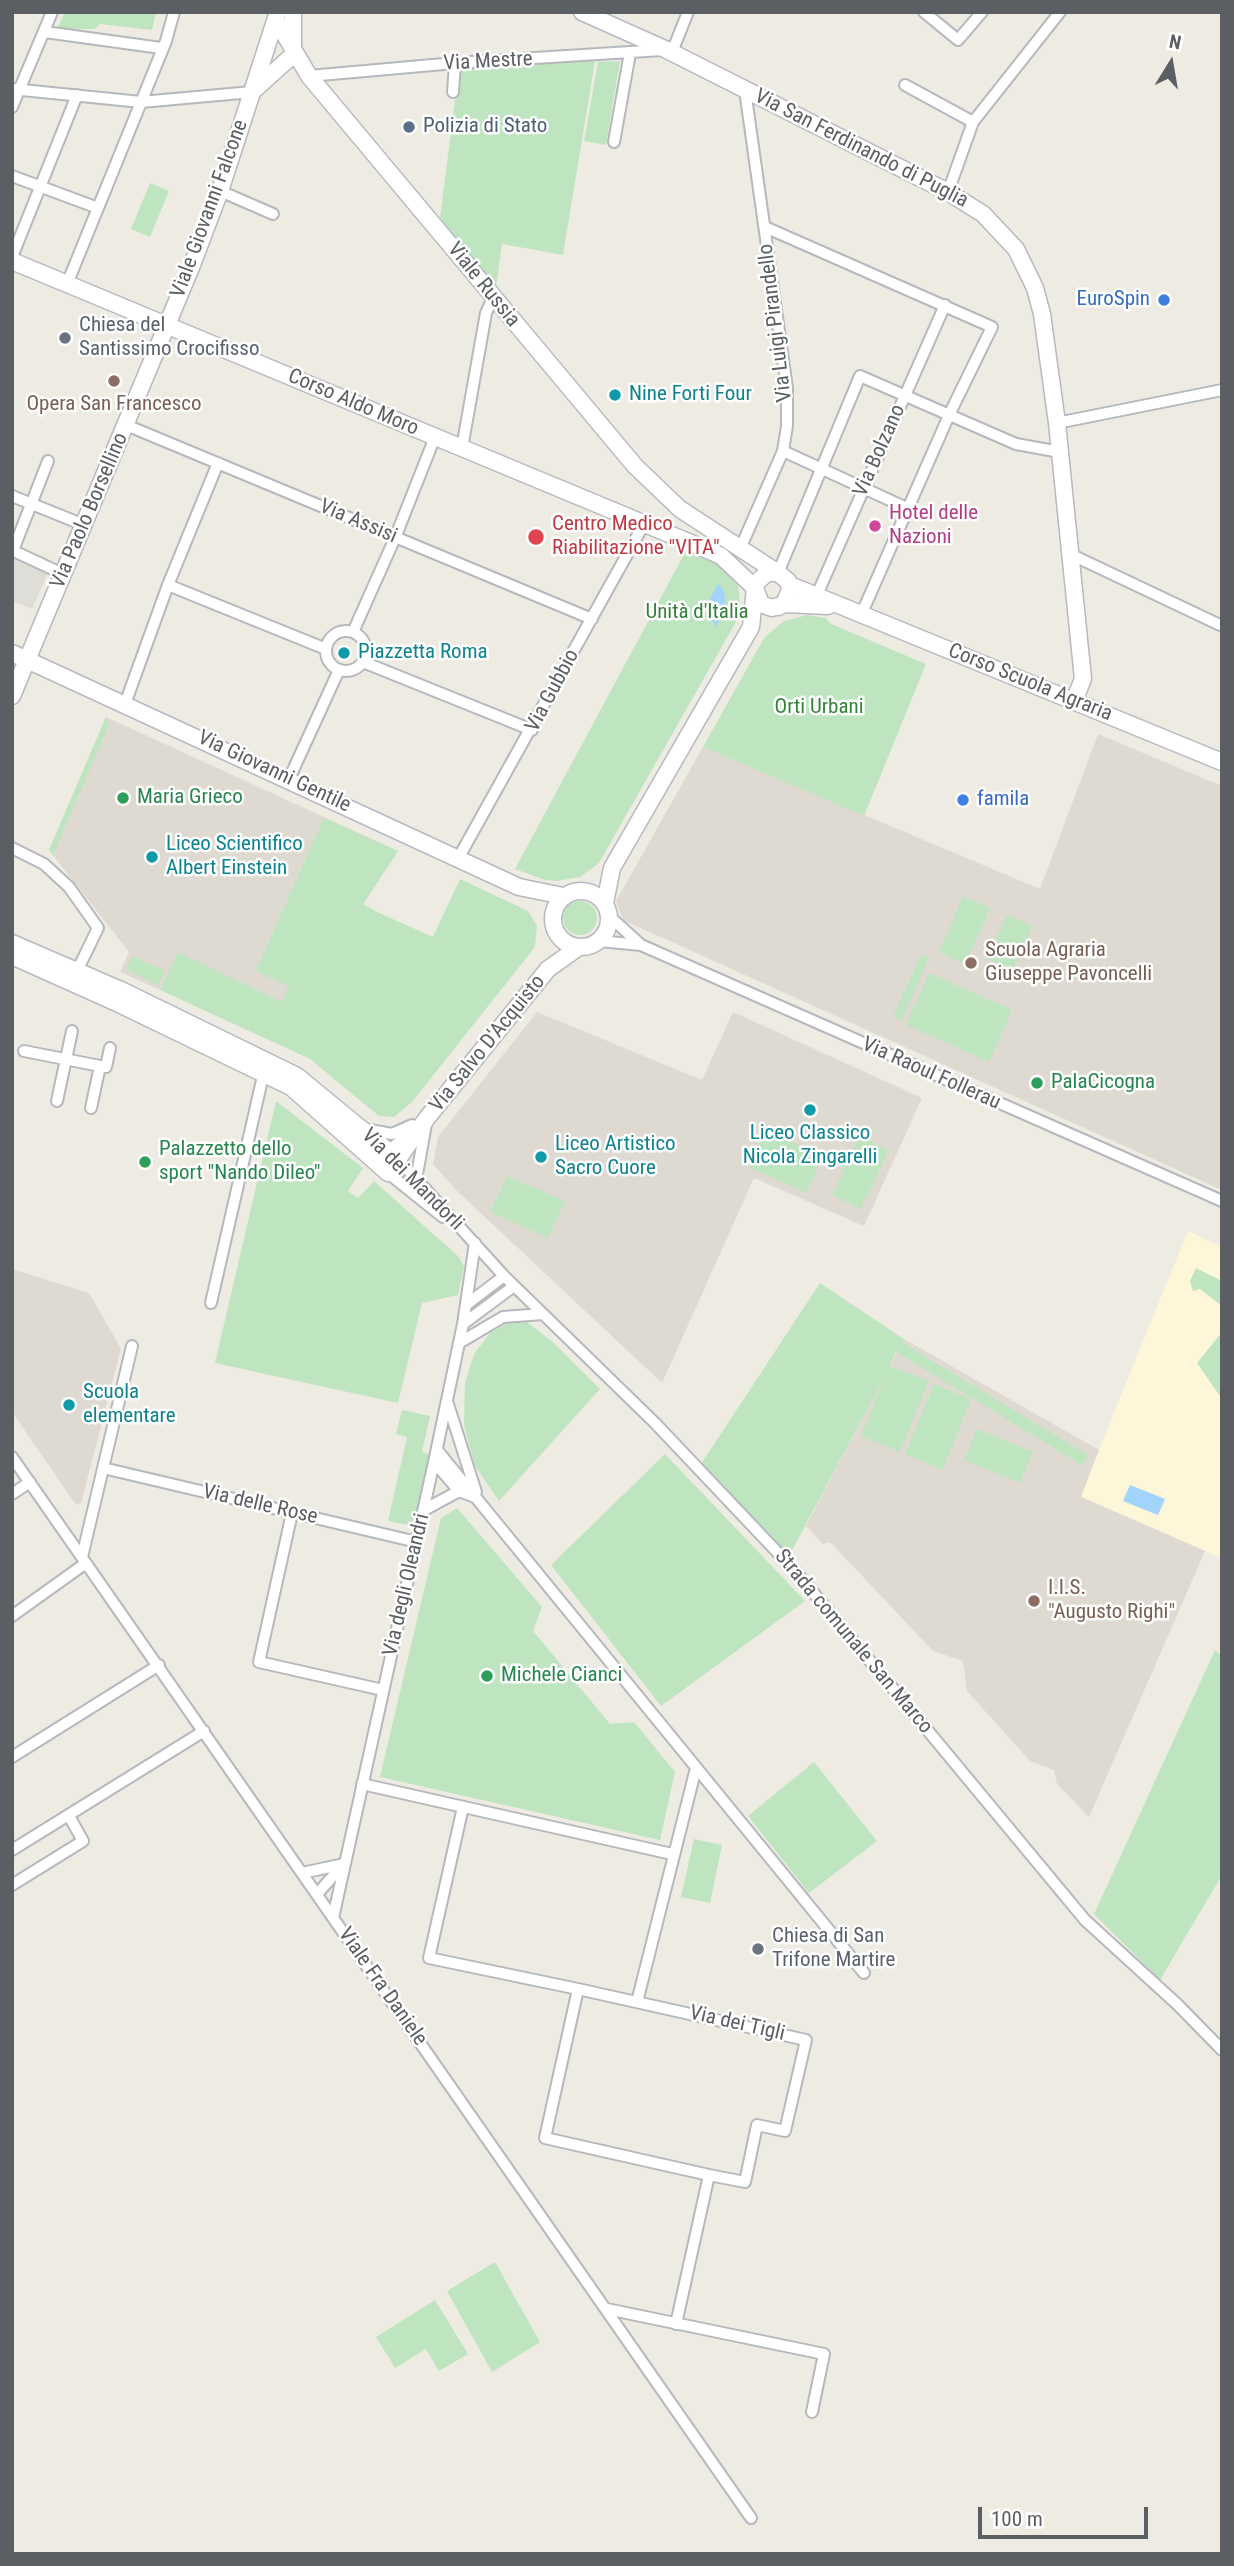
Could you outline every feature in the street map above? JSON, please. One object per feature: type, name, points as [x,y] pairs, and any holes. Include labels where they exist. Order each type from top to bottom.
[{"type":"street","points":[[12,107],[16,90],[52,12]]},
{"type":"street","points":[[66,284],[141,102],[174,12]]},
{"type":"street","points":[[293,12],[294,54]]},
{"type":"street","name":"Via San Ferdinando di Puglia","points":[[582,12],[669,51],[948,192],[992,221],[1022,260],[1042,314],[1057,423],[1083,679],[1074,701]]},
{"type":"street","points":[[669,51],[688,12]]},
{"type":"street","points":[[924,12],[958,40],[982,12]]},
{"type":"street","points":[[948,192],[973,122],[1056,14]]},
{"type":"street","name":"Viale Giovanni Falcone","points":[[252,92],[294,54],[277,16]]},
{"type":"street","name":"Viale Giovanni Falcone","points":[[167,326],[219,191],[277,16]]},
{"type":"street","points":[[45,32],[161,48]]},
{"type":"street","name":"Via Mestre","points":[[309,76],[455,63],[669,51]]},
{"type":"street","points":[[614,142],[630,53]]},
{"type":"street","name":"Viale Russia","points":[[294,54],[309,76],[586,411],[635,466],[680,509],[783,574]]},
{"type":"street","points":[[453,92],[455,63]]},
{"type":"street","points":[[905,85],[973,122]]},
{"type":"street","points":[[16,90],[141,102],[252,92]]},
{"type":"street","name":"Via Luigi Pirandello","points":[[740,549],[783,451],[787,426],[787,388],[745,90]]},
{"type":"street","points":[[12,259],[77,95]]},
{"type":"street","points":[[12,176],[98,208]]},
{"type":"street","points":[[219,191],[273,214]]},
{"type":"street","points":[[765,227],[992,327],[950,414],[861,615]]},
{"type":"street","name":"Corso Aldo Moro","points":[[12,259],[66,284],[722,556],[755,588]]},
{"type":"street","points":[[462,448],[486,313],[493,298]]},
{"type":"street","name":"Via Bolzano","points":[[816,597],[944,304]]},
{"type":"street","name":"Via Paolo Borsellino","points":[[12,696],[20,656],[63,574],[167,326]]},
{"type":"street","points":[[751,627],[784,604],[790,595],[783,574],[820,469],[860,376],[1016,444],[1060,452]]},
{"type":"street","points":[[1057,423],[1222,390]]},
{"type":"street","name":"Via Assisi","points":[[126,425],[592,619]]},
{"type":"street","points":[[353,632],[396,538],[435,437]]},
{"type":"street","points":[[783,451],[909,509]]},
{"type":"street","points":[[48,461],[16,550],[63,574]]},
{"type":"street","points":[[125,704],[168,585],[218,463]]},
{"type":"street","points":[[12,496],[84,525]]},
{"type":"street","points":[[680,509],[687,542]]},
{"type":"street","name":"Via Gubbio","points":[[459,857],[532,730],[644,524]]},
{"type":"street","points":[[1070,554],[1220,625]]},
{"type":"street","points":[[611,868],[607,930],[598,941],[579,947],[566,943],[556,934],[552,914],[563,896],[582,890],[611,868],[751,627],[755,588],[763,575],[783,574]]},
{"type":"street","name":"Corso Scuola Agraria","points":[[783,574],[816,597],[837,607],[1222,762]]},
{"type":"street","points":[[168,585],[326,649]]},
{"type":"street","points":[[755,588],[761,604],[772,608],[784,604]]},
{"type":"street","name":"Corso Scuola Agraria","points":[[784,604],[837,607]]},
{"type":"street","points":[[353,632],[365,645],[363,662],[353,671],[339,670],[329,662],[326,649],[335,634],[353,632]]},
{"type":"street","name":"Via Giovanni Gentile","points":[[20,656],[459,857],[519,887],[552,914]]},
{"type":"street","points":[[363,662],[532,730]]},
{"type":"street","points":[[289,779],[339,670]]},
{"type":"street","points":[[12,848],[44,864],[69,887],[98,928],[77,971]]},
{"type":"street","name":"Via Giovanni Gentile","points":[[519,887],[563,896]]},
{"type":"street","points":[[582,890],[595,894],[607,910]]},
{"type":"street","name":"Via Raoul Follerau","points":[[607,910],[641,944]]},
{"type":"street","name":"Via Salvo D'Acquisto","points":[[548,969],[556,934]]},
{"type":"street","name":"Via Raoul Follerau","points":[[598,941],[641,944],[1222,1202]]},
{"type":"street","name":"Via dei Mandorli","points":[[12,943],[77,971],[265,1067],[387,1161],[416,1180],[475,1242]]},
{"type":"street","name":"Via Salvo D'Acquisto","points":[[387,1161],[427,1118],[548,969],[579,947]]},
{"type":"street","name":"Via dei Mandorli","points":[[12,956],[265,1067],[297,1076],[363,1129],[387,1161],[475,1242]]},
{"type":"street","points":[[57,1101],[72,1031]]},
{"type":"street","points":[[24,1051],[106,1067],[110,1048]]},
{"type":"street","points":[[91,1108],[100,1066]]},
{"type":"street","points":[[211,1303],[265,1067]]},
{"type":"street","points":[[363,1129],[391,1134],[427,1118]]},
{"type":"street","points":[[416,1180],[427,1118]]},
{"type":"street","name":"Strada comunale San Marco","points":[[475,1242],[504,1276],[655,1423],[797,1573],[1085,1920],[1178,2005],[1222,2050]]},
{"type":"street","name":"Via degli Oleandri","points":[[333,1918],[424,1510],[463,1324],[475,1242]]},
{"type":"street","points":[[466,1305],[504,1276]]},
{"type":"street","points":[[463,1324],[514,1286]]},
{"type":"street","points":[[459,1343],[503,1317],[543,1314]]},
{"type":"street","points":[[12,1616],[81,1556],[132,1346]]},
{"type":"street","points":[[447,1400],[478,1498]]},
{"type":"street","points":[[435,1456],[459,1491],[478,1498]]},
{"type":"street","points":[[435,1456],[478,1498],[864,1973]]},
{"type":"street","name":"Viale Fra Daniele","points":[[12,1457],[751,2518]]},
{"type":"street","name":"Via delle Rose","points":[[103,1468],[417,1542]]},
{"type":"street","points":[[12,1494],[30,1482]]},
{"type":"street","points":[[424,1510],[459,1491]]},
{"type":"street","points":[[292,1513],[260,1662],[383,1690]]},
{"type":"street","points":[[67,1535],[87,1537]]},
{"type":"street","points":[[12,1757],[159,1665]]},
{"type":"street","points":[[12,1850],[204,1731]]},
{"type":"street","points":[[637,2002],[672,1854],[696,1768]]},
{"type":"street","points":[[362,1784],[672,1854]]},
{"type":"street","name":"Via dei Tigli","points":[[463,1807],[429,1958],[578,1989],[806,2040],[785,2131],[757,2125],[745,2182],[545,2138],[578,1989]]},
{"type":"street","points":[[12,1885],[83,1841],[69,1816]]},
{"type":"street","points":[[302,1873],[344,1864]]},
{"type":"street","points":[[317,1894],[344,1864]]},
{"type":"street","points":[[676,2324],[709,2175]]},
{"type":"street","points":[[607,2309],[824,2354],[812,2412]]},
{"type":"shaded area","points":[[12,554],[49,571],[32,609],[12,601]]},
{"type":"shaded area","points":[[106,717],[398,851],[274,1041],[120,972],[129,952],[49,850]]},
{"type":"shaded area","name":"Scuola Agraria Giuseppe Pavoncelli","points":[[1098,734],[1222,786],[1222,1190],[623,920],[616,901],[703,747],[1040,889]]},
{"type":"shaded area","points":[[537,1012],[702,1080],[733,1012],[922,1098],[864,1226],[754,1178],[662,1383],[456,1190],[433,1164],[438,1137]]},
{"type":"shaded area","points":[[1188,1231],[1222,1247],[1222,1558],[1080,1496]]},
{"type":"shaded area","points":[[12,1269],[89,1293],[121,1349],[81,1503],[76,1505],[12,1412]]},
{"type":"shaded area","name":"I.I.S. \"Augusto Righi\"","points":[[904,1339],[1099,1450],[1081,1497],[1205,1551],[1089,1817],[1057,1784],[1054,1770],[1030,1761],[967,1691],[963,1661],[933,1651],[830,1542],[823,1544],[806,1526]]},
{"type":"green space","points":[[65,12],[156,12],[152,30],[100,24],[95,29],[57,29]]},
{"type":"green space","points":[[555,61],[595,61],[563,255],[502,244],[496,287],[440,218],[459,69]]},
{"type":"green space","points":[[620,61],[606,145],[584,141],[598,62]]},
{"type":"green space","points":[[150,183],[169,191],[150,237],[131,229]]},
{"type":"green space","name":"Unità d'Italia","points":[[687,549],[724,568],[738,585],[741,612],[737,620],[599,863],[580,877],[557,881],[545,880],[515,869]]},
{"type":"green space","name":"Orti Urbani","points":[[807,615],[826,618],[831,624],[926,664],[864,816],[703,747],[764,638],[784,621]]},
{"type":"green space","points":[[106,717],[109,725],[53,855],[49,850]]},
{"type":"green space","points":[[324,818],[398,851],[363,904],[379,913],[433,937],[460,879],[528,911],[537,926],[535,947],[412,1102],[394,1117],[379,1116],[310,1059],[160,990],[178,952],[282,1002],[289,987],[256,971]]},
{"type":"green space","points":[[963,896],[990,908],[965,964],[939,952]]},
{"type":"green space","points":[[580,901],[592,906],[597,918],[592,930],[580,935],[568,930],[563,918],[568,906]]},
{"type":"green space","points":[[1007,915],[1032,926],[1013,970],[987,959]]},
{"type":"green space","points":[[921,954],[929,958],[902,1020],[893,1017]]},
{"type":"green space","points":[[132,956],[165,971],[158,985],[126,970]]},
{"type":"green space","points":[[929,973],[1012,1010],[989,1062],[906,1025]]},
{"type":"green space","points":[[276,1101],[363,1168],[348,1191],[358,1198],[374,1181],[459,1257],[464,1267],[458,1295],[422,1303],[398,1403],[215,1363]]},
{"type":"green space","points":[[765,1130],[823,1156],[806,1193],[749,1167]]},
{"type":"green space","points":[[860,1136],[889,1150],[861,1209],[832,1195]]},
{"type":"green space","points":[[507,1176],[565,1201],[548,1238],[490,1212]]},
{"type":"green space","points":[[1196,1268],[1222,1281],[1222,1306],[1200,1289],[1193,1291],[1190,1281]]},
{"type":"green space","points":[[820,1283],[904,1339],[903,1343],[1088,1455],[1082,1465],[896,1352],[890,1366],[929,1381],[900,1452],[861,1436],[885,1376],[789,1556],[701,1464]]},
{"type":"green space","points":[[527,1322],[554,1343],[600,1389],[499,1501],[475,1466],[464,1425],[465,1383],[474,1354],[490,1333],[508,1323]]},
{"type":"green space","points":[[1222,1332],[1222,1399],[1197,1363]]},
{"type":"green space","points":[[934,1384],[971,1399],[943,1470],[905,1454]]},
{"type":"green space","points":[[402,1410],[430,1416],[422,1452],[429,1454],[413,1526],[388,1521],[407,1437],[396,1434]]},
{"type":"green space","points":[[977,1429],[1033,1452],[1020,1483],[964,1460]]},
{"type":"green space","points":[[665,1454],[805,1601],[661,1706],[551,1565]]},
{"type":"green space","name":"Michele Cianci","points":[[457,1508],[542,1607],[533,1631],[610,1724],[634,1722],[675,1772],[660,1840],[380,1777],[441,1518]]},
{"type":"green space","points":[[1215,1650],[1222,1657],[1222,1875],[1160,1980],[1094,1914]]},
{"type":"green space","points":[[814,1762],[877,1841],[809,1893],[748,1816]]},
{"type":"green space","points":[[694,1839],[722,1845],[710,1903],[681,1897]]},
{"type":"green space","points":[[495,2262],[540,2342],[492,2372],[447,2291]]},
{"type":"green space","points":[[435,2300],[468,2354],[439,2371],[426,2349],[395,2368],[376,2337]]},
{"type":"water","points":[[718,584],[724,591],[726,609],[716,627],[705,608]]},
{"type":"water","points":[[1130,1485],[1165,1499],[1158,1515],[1123,1501]]},
{"type":"place","name":"Polizia di Stato","points":[[409,127]]},
{"type":"place","name":"EuroSpin","points":[[1164,300]]},
{"type":"place","name":"Chiesa del Santissimo Crocifisso","points":[[65,338]]},
{"type":"place","name":"Opera San Francesco","points":[[114,381]]},
{"type":"place","name":"Nine Forti Four","points":[[615,395]]},
{"type":"place","name":"Hotel delle Nazioni","points":[[875,526]]},
{"type":"place","name":"Centro Medico Riabilitazione \"VITA\"","points":[[536,537]]},
{"type":"place","name":"Piazzetta Roma","points":[[344,653]]},
{"type":"place","name":"Maria Grieco","points":[[123,798]]},
{"type":"place","name":"famila","points":[[963,800]]},
{"type":"place","name":"Liceo Scientifico Albert Einstein","points":[[152,857]]},
{"type":"place","name":"Scuola Agraria Giuseppe Pavoncelli","points":[[971,963]]},
{"type":"place","name":"PalaCicogna","points":[[1037,1083]]},
{"type":"place","name":"Liceo Classico Nicola Zingarelli","points":[[810,1110]]},
{"type":"place","name":"Liceo Artistico Sacro Cuore","points":[[541,1157]]},
{"type":"place","name":"Palazzetto dello sport \"Nando Dileo\"","points":[[145,1162]]},
{"type":"place","name":"Scuola elementare","points":[[69,1405]]},
{"type":"place","name":"I.I.S. \"Augusto Righi\"","points":[[1034,1601]]},
{"type":"place","name":"Michele Cianci","points":[[487,1676]]},
{"type":"place","name":"Chiesa di San Trifone Martire","points":[[758,1949]]}]
